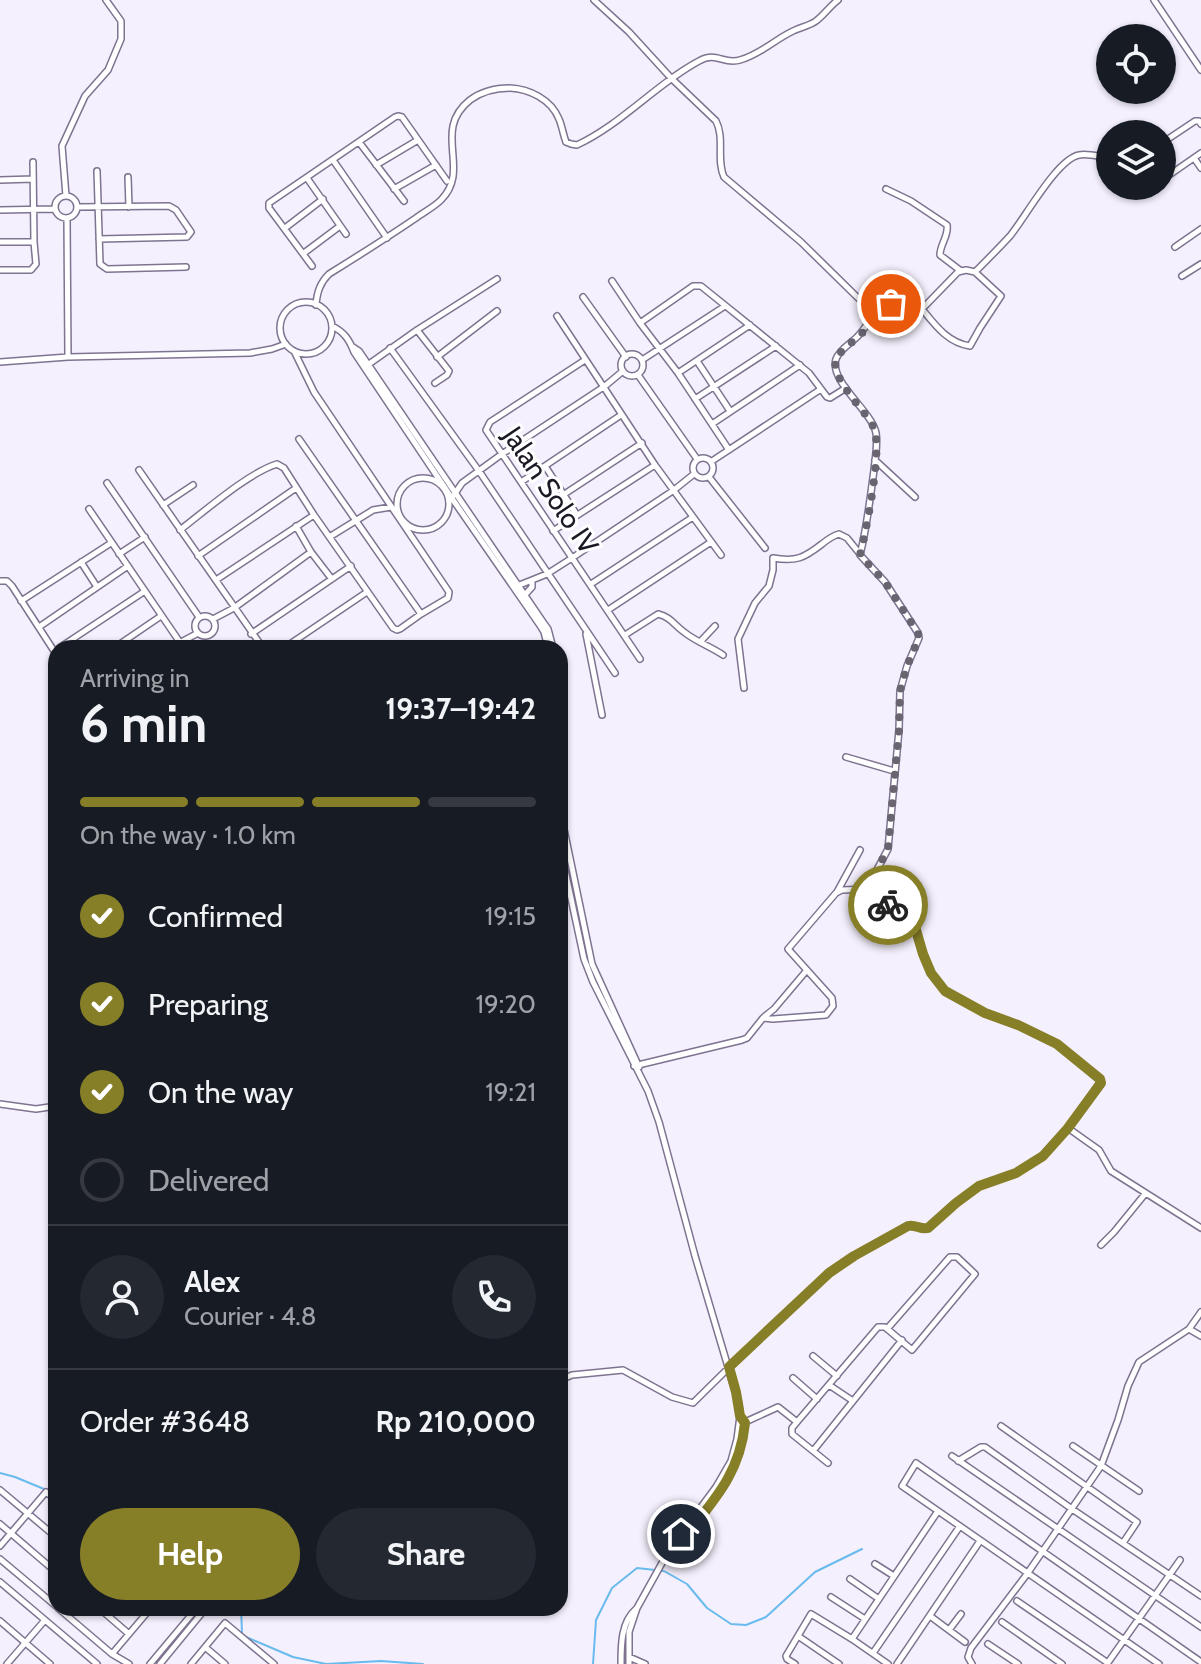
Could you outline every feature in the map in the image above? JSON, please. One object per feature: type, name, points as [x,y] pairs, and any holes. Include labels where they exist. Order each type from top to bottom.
[{"type":"street","points":[[66,196],[62,146],[89,91],[108,70],[121,39],[121,21],[106,0]]},
{"type":"street","points":[[594,0],[718,124],[724,177],[801,242],[876,313]]},
{"type":"street","points":[[316,305],[317,292],[329,274],[442,199],[453,176],[450,135],[453,121],[460,109],[481,93],[497,88],[514,89],[527,90],[540,97],[556,114],[564,140],[577,145],[671,78],[705,58],[712,56],[734,62],[753,57],[777,39],[811,24],[838,0]]},
{"type":"street","points":[[1154,0],[1201,70]]},
{"type":"street","points":[[312,266],[269,208],[269,203],[398,116],[402,117],[447,181]]},
{"type":"street","points":[[1176,134],[1195,121],[1201,124]]},
{"type":"street","points":[[376,165],[418,140]]},
{"type":"street","points":[[359,142],[404,201]]},
{"type":"street","points":[[1176,170],[1201,153]]},
{"type":"street","points":[[975,272],[1011,234],[1061,167],[1080,154],[1096,156]]},
{"type":"street","points":[[1194,158],[1201,168]]},
{"type":"street","points":[[333,160],[387,238]]},
{"type":"street","points":[[0,270],[28,271],[34,269],[36,264],[33,162]]},
{"type":"street","points":[[394,189],[436,165]]},
{"type":"street","points":[[97,171],[99,263],[107,269],[186,267]]},
{"type":"street","points":[[128,177],[129,207]]},
{"type":"street","points":[[307,178],[346,234]]},
{"type":"street","points":[[0,180],[33,179]]},
{"type":"street","points":[[886,189],[947,225],[948,232],[940,255],[961,271]]},
{"type":"street","points":[[66,196],[76,201],[78,207],[73,217],[67,219],[61,218],[54,209],[56,202],[66,196]]},
{"type":"street","points":[[285,228],[323,199]]},
{"type":"street","points":[[78,207],[167,205],[172,207],[191,232],[187,237],[99,239]]},
{"type":"street","points":[[0,210],[54,209]]},
{"type":"street","points":[[67,219],[68,357]]},
{"type":"street","points":[[304,253],[340,226]]},
{"type":"street","points":[[1175,247],[1201,229]]},
{"type":"street","points":[[0,242],[34,242]]},
{"type":"street","points":[[1182,276],[1201,264]]},
{"type":"street","points":[[860,555],[875,460],[875,429],[840,379],[837,357],[863,332],[882,306],[891,304],[922,309],[961,271],[975,272],[1001,296],[967,347],[939,330],[922,309]]},
{"type":"street","points":[[369,364],[497,279]]},
{"type":"street","points":[[612,281],[729,450]]},
{"type":"street","points":[[640,323],[696,285],[701,286],[800,365],[826,396],[830,398],[846,388]]},
{"type":"street","points":[[583,297],[626,357]]},
{"type":"street","points":[[180,530],[249,479],[277,464],[284,468],[395,629],[400,629],[447,599],[449,592],[314,392],[294,351],[286,344],[280,328],[286,313],[299,304],[316,305],[327,313],[332,326],[329,340],[320,350],[307,354],[294,351]]},
{"type":"street","points":[[642,360],[725,305]]},
{"type":"street","points":[[437,357],[497,311]]},
{"type":"street","points":[[557,316],[655,465],[721,555]]},
{"type":"street","points":[[678,373],[750,325]]},
{"type":"street","points":[[332,326],[342,331],[445,483]]},
{"type":"street","points":[[417,330],[449,372],[435,383]]},
{"type":"street","points":[[0,362],[68,357],[250,353],[286,344]]},
{"type":"street","points":[[352,346],[369,364],[451,494],[504,563],[516,587],[548,629],[549,640]]},
{"type":"street","points":[[695,399],[776,346]]},
{"type":"street","points":[[390,348],[479,471],[615,673]]},
{"type":"street","points":[[638,356],[642,360],[643,366],[638,375],[630,376],[623,371],[622,361],[626,357],[638,356]]},
{"type":"street","name":"Jalan Solo IV","points":[[585,360],[488,423],[486,430],[640,659]]},
{"type":"street","points":[[697,361],[730,411]]},
{"type":"street","points":[[712,424],[800,365]]},
{"type":"street","points":[[451,494],[437,482],[428,479],[411,481],[398,498],[401,520],[417,529],[431,528],[443,521],[451,494],[462,483],[623,371]]},
{"type":"street","points":[[638,375],[697,459]]},
{"type":"street","points":[[712,461],[821,389]]},
{"type":"street","points":[[521,482],[621,415]]},
{"type":"street","points":[[299,439],[421,614]]},
{"type":"street","points":[[563,495],[642,443]]},
{"type":"street","points":[[694,474],[694,463],[702,457],[712,461],[714,467],[709,477]]},
{"type":"street","points":[[875,460],[915,497]]},
{"type":"street","points":[[553,531],[655,465]]},
{"type":"street","points":[[545,466],[577,515]]},
{"type":"street","points":[[139,470],[256,640]]},
{"type":"street","points":[[694,474],[709,477]]},
{"type":"street","points":[[516,587],[547,574],[694,474]]},
{"type":"street","points":[[709,477],[765,548]]},
{"type":"street","points":[[107,483],[199,617]]},
{"type":"street","points":[[445,483],[462,483]]},
{"type":"street","points":[[163,505],[193,485]]},
{"type":"street","points":[[198,556],[296,488]]},
{"type":"street","points":[[373,510],[383,495]]},
{"type":"street","points":[[331,536],[373,510],[391,507]]},
{"type":"street","points":[[89,509],[178,640]]},
{"type":"street","points":[[216,580],[314,515]]},
{"type":"street","points":[[591,584],[693,517]]},
{"type":"street","points":[[296,526],[331,578]]},
{"type":"street","points":[[744,688],[738,639],[755,603],[769,586],[773,558],[788,561],[801,559],[832,536],[839,534],[847,538],[885,582],[919,638],[900,691],[888,849],[869,889]]},
{"type":"street","points":[[119,554],[145,537]]},
{"type":"street","points":[[608,610],[711,542]]},
{"type":"street","points":[[21,601],[111,543]]},
{"type":"street","points":[[213,619],[234,608],[311,552]]},
{"type":"street","points":[[81,562],[97,587]]},
{"type":"street","points":[[39,627],[128,566]]},
{"type":"street","points":[[251,634],[351,566]]},
{"type":"street","points":[[0,581],[9,582],[48,640]]},
{"type":"street","points":[[523,597],[532,587],[532,581]]},
{"type":"street","points":[[72,640],[145,591]]},
{"type":"street","points":[[296,640],[367,592]]},
{"type":"street","points":[[625,635],[658,614],[669,617],[685,634],[723,655]]},
{"type":"street","points":[[126,640],[161,616]]},
{"type":"street","points":[[209,616],[213,619],[214,631],[209,635],[203,636],[195,628],[199,617],[209,616]]},
{"type":"street","points":[[583,625],[602,715]]},
{"type":"street","points":[[700,642],[715,626]]},
{"type":"street","points":[[181,640],[198,633]]},
{"type":"street","points":[[846,757],[894,771]]},
{"type":"street","points":[[568,848],[595,981]]},
{"type":"street","points":[[763,1018],[820,1016],[833,1006],[832,998],[788,949],[836,893],[860,850]]},
{"type":"street","points":[[568,884],[584,959],[637,1065],[659,1122],[742,1421],[735,1451],[722,1478],[662,1563],[637,1608],[629,1632],[629,1660],[645,1664]]},
{"type":"street","points":[[568,1377],[623,1370],[672,1397],[693,1403],[829,1273],[908,1226],[930,1226],[979,1186],[1016,1173],[1043,1156],[1101,1083],[1057,1044],[985,1013],[945,991],[931,973],[916,930],[869,889],[836,893]]},
{"type":"street","points":[[637,1065],[742,1040],[750,1035],[807,970]]},
{"type":"street","points":[[0,1104],[36,1109],[48,1107]]},
{"type":"street","points":[[1068,1128],[1097,1148],[1111,1171],[1201,1228]]},
{"type":"street","points":[[1101,1245],[1145,1194]]},
{"type":"street","points":[[828,1463],[792,1434],[792,1428],[878,1327],[887,1329],[912,1350],[975,1274],[957,1257],[950,1257],[887,1329]]},
{"type":"street","points":[[972,1664],[968,1657],[971,1648],[1027,1574],[1101,1466],[1139,1362],[1189,1329],[1201,1312]]},
{"type":"street","points":[[1189,1329],[1201,1336]]},
{"type":"street","points":[[813,1451],[902,1340]]},
{"type":"street","points":[[813,1356],[837,1376]]},
{"type":"street","points":[[793,1378],[817,1399]]},
{"type":"street","points":[[829,1385],[853,1401]]},
{"type":"street","points":[[742,1421],[778,1407],[797,1422]]},
{"type":"street","points":[[1001,1426],[1137,1522],[1123,1543]]},
{"type":"street","points":[[958,1461],[984,1446],[1201,1596]]},
{"type":"street","points":[[1073,1446],[1139,1491]]},
{"type":"street","points":[[952,1456],[1201,1627]]},
{"type":"street","points":[[1159,1664],[902,1486],[916,1463],[1201,1662]]},
{"type":"street","points":[[0,1490],[48,1530]]},
{"type":"street","points":[[0,1546],[46,1492],[48,1494]]},
{"type":"street","points":[[852,1639],[938,1511]]},
{"type":"street","points":[[0,1524],[48,1565]]},
{"type":"street","points":[[873,1653],[960,1526]]},
{"type":"street","points":[[897,1664],[980,1541]]},
{"type":"street","points":[[0,1559],[48,1598]]},
{"type":"street","points":[[1017,1601],[1108,1664],[1180,1560]]},
{"type":"street","points":[[875,1564],[894,1576]]},
{"type":"street","points":[[850,1579],[879,1599]]},
{"type":"street","points":[[0,1582],[97,1664]]},
{"type":"street","points":[[831,1597],[865,1619]]},
{"type":"street","points":[[621,1664],[623,1635],[632,1611],[637,1608]]},
{"type":"street","points":[[795,1664],[786,1656],[811,1614],[888,1664]]},
{"type":"street","points":[[949,1630],[961,1614]]},
{"type":"street","points":[[69,1616],[112,1654],[129,1664]]},
{"type":"street","points":[[108,1616],[129,1634]]},
{"type":"street","points":[[112,1654],[145,1616]]},
{"type":"street","points":[[150,1664],[190,1616]]},
{"type":"street","points":[[160,1664],[199,1616]]},
{"type":"street","points":[[930,1616],[965,1642]]},
{"type":"street","points":[[3,1663],[45,1620]]},
{"type":"street","points":[[0,1621],[50,1664]]},
{"type":"street","points":[[1002,1622],[1062,1664]]},
{"type":"street","points":[[191,1664],[225,1623],[274,1664]]},
{"type":"street","points":[[798,1636],[839,1664]]},
{"type":"street","points":[[988,1644],[1018,1664]]},
{"type":"street","points":[[205,1647],[225,1664]]},
{"type":"waterway","points":[[0,1473],[44,1489]]},
{"type":"waterway","points":[[593,1664],[596,1620],[612,1588],[637,1568],[664,1571],[687,1584],[707,1608],[731,1624],[746,1625],[766,1617],[815,1572],[862,1549]]},
{"type":"waterway","points":[[241,1616],[242,1633]]},
{"type":"waterway","points":[[246,1637],[293,1657],[326,1664],[381,1661],[423,1664]]},
{"type":"way so far","points":[[888,905],[869,889],[888,849],[900,691],[919,638],[885,582],[860,555],[867,522],[876,434],[840,379],[835,362],[882,306],[891,304]]},
{"type":"route","points":[[681,1534],[678,1541],[685,1537],[722,1491],[741,1452],[745,1423],[740,1416],[729,1367],[829,1273],[854,1256],[908,1226],[928,1228],[979,1186],[1016,1173],[1043,1156],[1101,1083],[1057,1044],[985,1013],[945,991],[931,973],[916,930],[888,905]]}]
